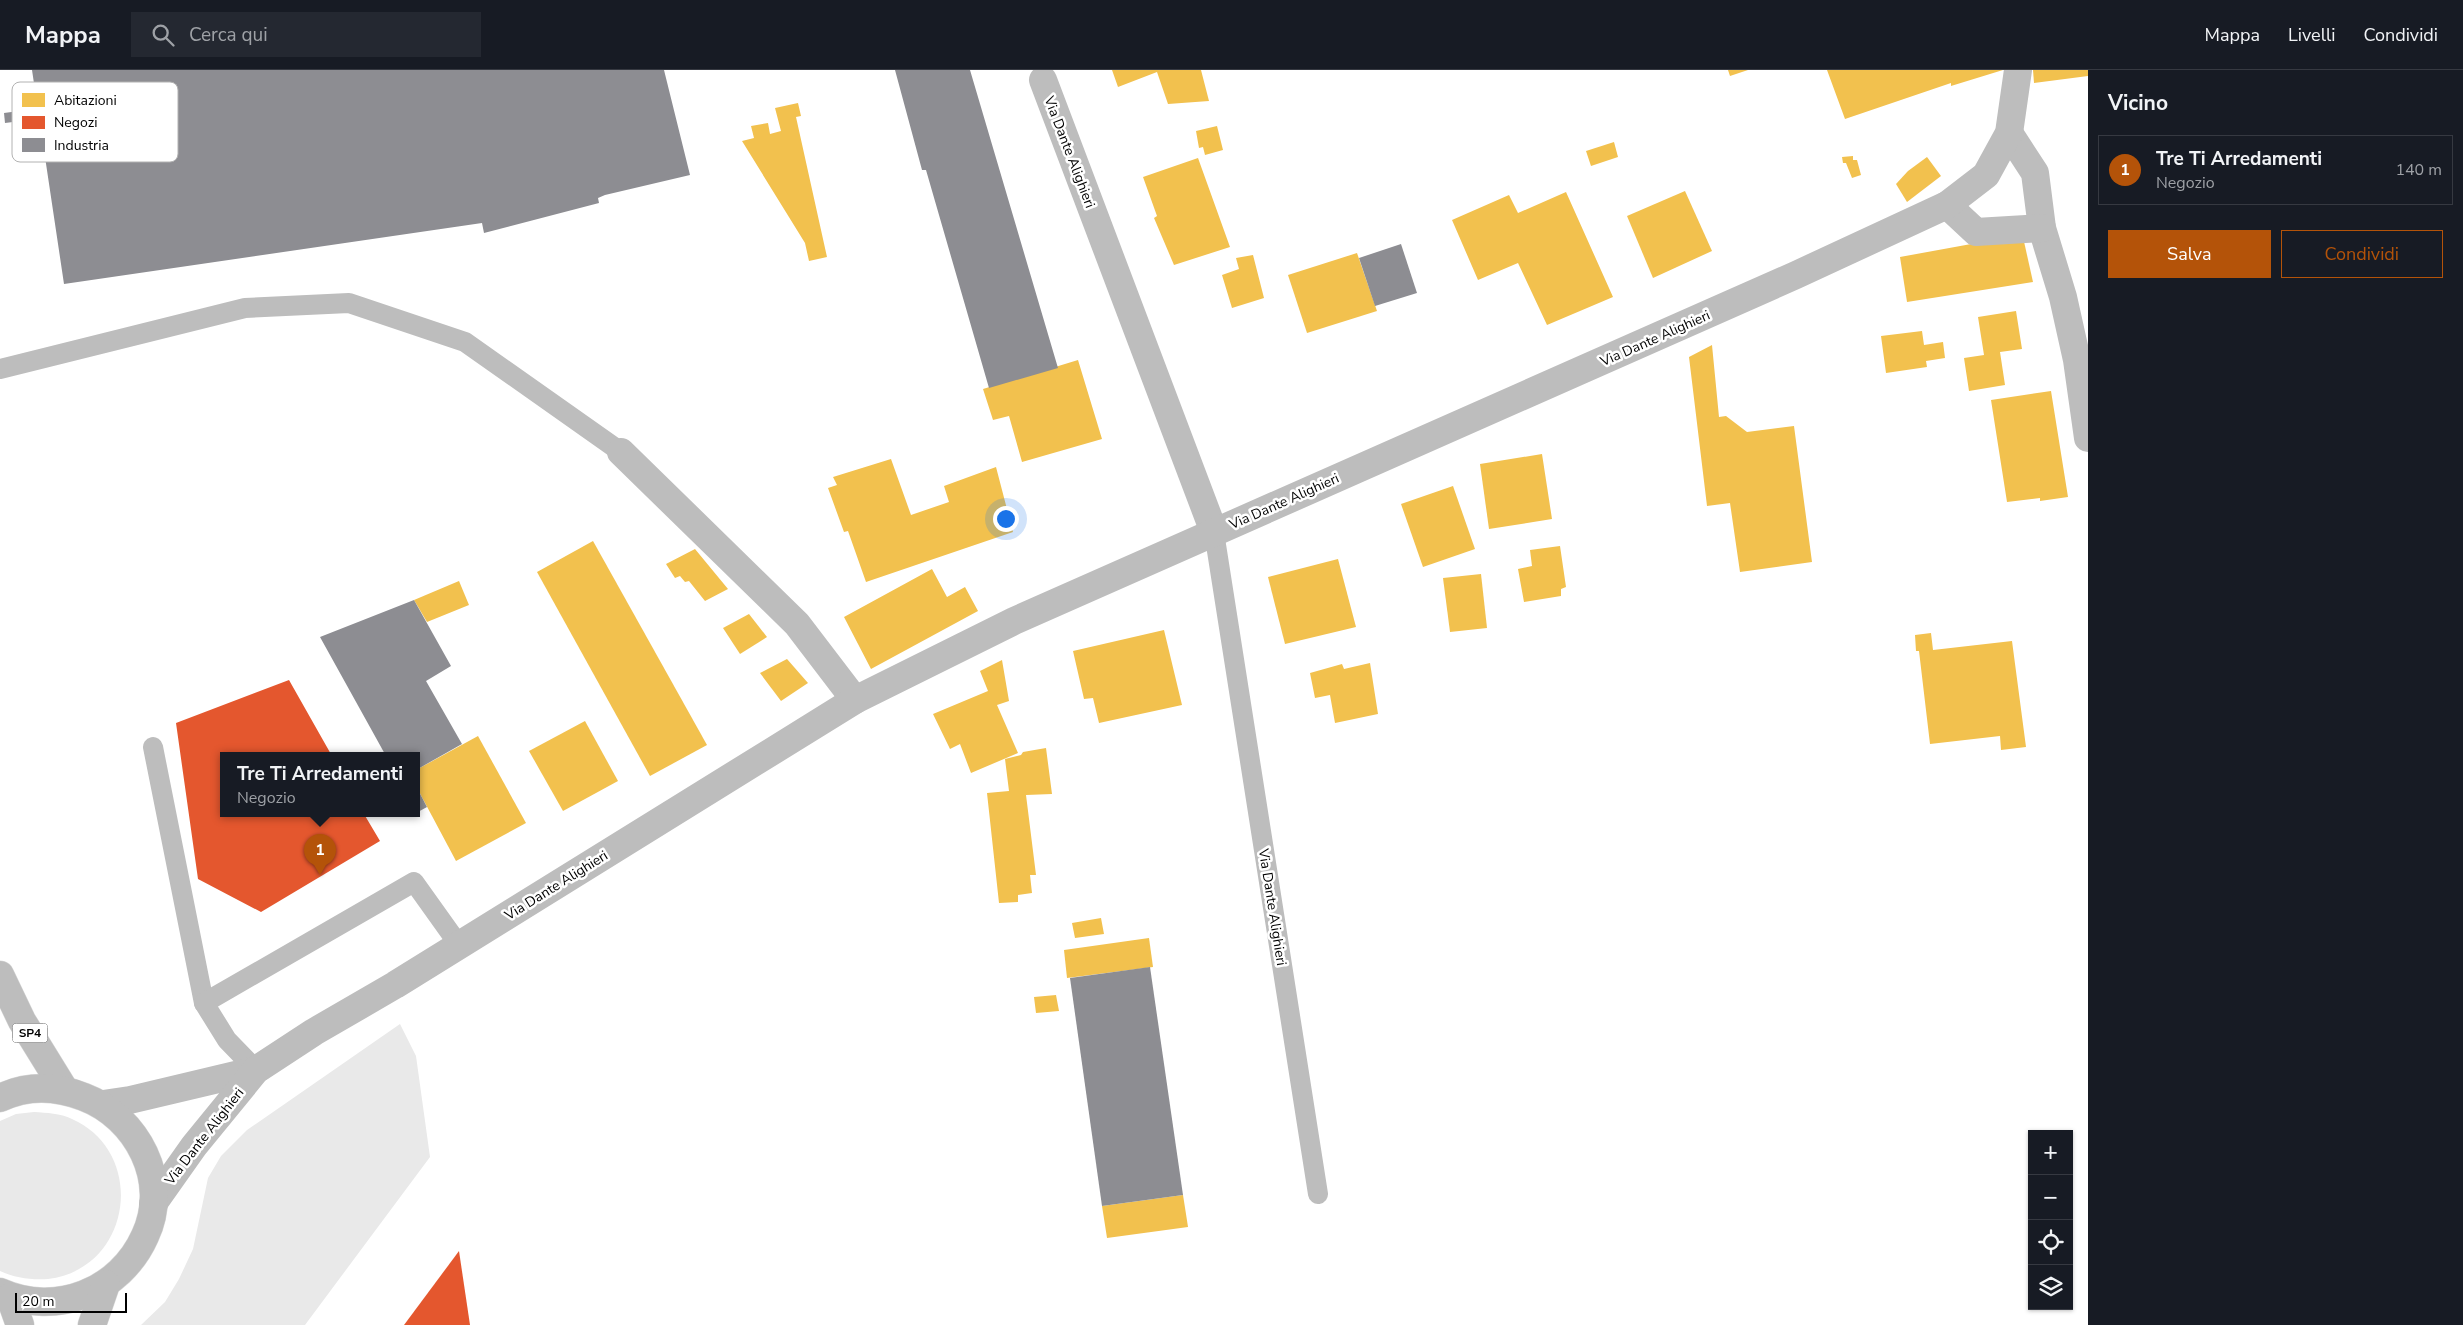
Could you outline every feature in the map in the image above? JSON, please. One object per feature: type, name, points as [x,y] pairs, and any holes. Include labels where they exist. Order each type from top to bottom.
[{"type":"street","name":"Via Dante Alighieri","points":[[153,1204],[194,1146],[256,1070],[314,1032],[459,945],[855,700],[1014,621],[1796,275],[1947,205],[1986,174],[2009,133],[2018,70]]},
{"type":"street","name":"Via Dante Alighieri","points":[[1043,80],[1214,532]]},
{"type":"street","points":[[2009,133],[2036,173],[2042,228],[2063,296],[2078,326],[2077,360],[2088,438]]},
{"type":"street","points":[[1947,205],[1976,232],[2042,228]]},
{"type":"street","points":[[621,452],[797,624],[855,700]]},
{"type":"street","name":"SP4","points":[[0,975],[22,1021],[64,1089]]},
{"type":"street","name":"Via Dante Alighieri","points":[[103,1104],[130,1100],[256,1070]]},
{"type":"street","points":[[0,1098],[11,1093],[37,1088],[64,1089],[103,1104],[125,1123],[142,1147],[151,1174],[153,1204],[146,1235],[130,1262],[106,1284],[76,1299],[43,1303],[5,1295]]},
{"type":"street","points":[[92,1325],[106,1284]]},
{"type":"street","points":[[5,1295],[20,1325]]},
{"type":"lane","points":[[0,369],[245,308],[349,303],[466,342],[621,452]]},
{"type":"lane","name":"Via Dante Alighieri","points":[[1214,532],[1318,1194]]},
{"type":"lane","points":[[153,747],[204,1004],[227,1040],[256,1070]]},
{"type":"lane","points":[[204,1004],[414,882],[459,945]]},
{"type":"shaded area","points":[[400,1024],[416,1056],[430,1157],[305,1325],[141,1325],[165,1302],[179,1279],[193,1249],[208,1178],[221,1156],[247,1130]]},
{"type":"shaded area","points":[[34,1112],[67,1117],[96,1135],[112,1157],[120,1182],[120,1208],[113,1233],[98,1255],[76,1271],[48,1279],[23,1278],[0,1271],[0,1121],[16,1114]]},
{"type":"building: Abitazioni","points":[[1112,70],[1201,70],[1209,101],[1168,104],[1157,72],[1118,87]]},
{"type":"building: Abitazioni","points":[[1728,70],[1748,70],[1730,76]]},
{"type":"building: Abitazioni","points":[[1827,70],[2003,70],[1951,86],[1951,83],[1845,119]]},
{"type":"building: Abitazioni","points":[[2033,70],[2088,70],[2088,76],[2034,83]]},
{"type":"building: Abitazioni","points":[[798,103],[801,116],[796,117],[827,257],[809,261],[805,243],[742,141],[754,138],[751,126],[768,123],[770,134],[781,131],[775,108]]},
{"type":"building: Abitazioni","points":[[1217,126],[1223,150],[1205,155],[1203,147],[1199,148],[1196,131]]},
{"type":"building: Abitazioni","points":[[1614,142],[1618,157],[1591,166],[1586,151]]},
{"type":"building: Abitazioni","points":[[1853,156],[1853,160],[1857,160],[1861,175],[1852,178],[1846,163],[1843,163],[1842,157]]},
{"type":"building: Abitazioni","points":[[1927,157],[1941,176],[1907,202],[1896,184],[1908,171]]},
{"type":"building: Abitazioni","points":[[1198,158],[1230,247],[1174,265],[1154,218],[1157,216],[1143,177]]},
{"type":"building: Abitazioni","points":[[1685,191],[1712,251],[1653,278],[1627,216]]},
{"type":"building: Abitazioni","points":[[1566,192],[1613,297],[1547,325],[1518,263],[1478,280],[1452,220],[1509,195],[1518,213]]},
{"type":"building: Abitazioni","points":[[2015,236],[2023,237],[2033,282],[1907,302],[1900,257]]},
{"type":"building: Abitazioni","points":[[1357,253],[1377,311],[1307,333],[1288,275]]},
{"type":"building: Abitazioni","points":[[1253,255],[1264,298],[1232,308],[1222,275],[1239,269],[1236,258]]},
{"type":"building: Abitazioni","points":[[2016,311],[2022,349],[2000,352],[2005,385],[1969,391],[1964,358],[1984,355],[1978,317]]},
{"type":"building: Abitazioni","points":[[1922,331],[1924,345],[1943,342],[1945,358],[1926,361],[1927,367],[1886,373],[1881,336]]},
{"type":"building: Abitazioni","points":[[1712,345],[1719,417],[1726,416],[1747,432],[1794,426],[1812,562],[1740,572],[1730,503],[1707,506],[1689,357]]},
{"type":"building: Abitazioni","points":[[1078,360],[1102,439],[1022,462],[1009,416],[993,420],[983,389]]},
{"type":"building: Abitazioni","points":[[2051,391],[2068,497],[2040,501],[2040,498],[2007,502],[1991,400]]},
{"type":"building: Abitazioni","points":[[1542,454],[1552,519],[1489,529],[1480,464]]},
{"type":"building: Abitazioni","points":[[891,459],[911,515],[949,502],[944,486],[996,467],[1013,532],[866,582],[848,531],[844,532],[828,488],[837,485],[833,477]]},
{"type":"building: Abitazioni","points":[[1453,486],[1475,549],[1423,567],[1401,504]]},
{"type":"building: Abitazioni","points":[[593,541],[707,745],[650,776],[537,572]]},
{"type":"building: Abitazioni","points":[[1560,546],[1566,587],[1561,589],[1561,596],[1524,602],[1518,569],[1532,566],[1530,550]]},
{"type":"building: Abitazioni","points":[[695,549],[728,589],[705,601],[689,581],[685,582],[680,576],[675,578],[666,564]]},
{"type":"building: Abitazioni","points":[[1338,559],[1356,627],[1285,644],[1268,577]]},
{"type":"building: Abitazioni","points":[[932,569],[947,597],[965,587],[978,611],[871,669],[844,617]]},
{"type":"building: Abitazioni","points":[[1481,574],[1487,628],[1450,632],[1443,578]]},
{"type":"building: Abitazioni","points":[[459,581],[469,605],[427,622],[414,600]]},
{"type":"building: Abitazioni","points":[[749,614],[767,637],[740,654],[723,628]]},
{"type":"building: Abitazioni","points":[[1164,630],[1182,705],[1099,723],[1093,698],[1084,699],[1073,651]]},
{"type":"building: Abitazioni","points":[[1931,633],[1933,650],[2012,641],[2026,747],[2001,750],[2000,736],[1930,744],[1919,651],[1916,651],[1915,635]]},
{"type":"building: Abitazioni","points":[[787,659],[808,683],[781,701],[760,673]]},
{"type":"building: Abitazioni","points":[[1002,660],[1009,701],[997,705],[1018,753],[971,773],[960,744],[950,749],[933,714],[988,691],[980,671]]},
{"type":"building: Abitazioni","points":[[1370,663],[1378,714],[1335,723],[1330,695],[1315,698],[1310,673],[1342,664],[1344,669]]},
{"type":"building: Abitazioni","points":[[585,721],[618,781],[563,811],[529,751]]},
{"type":"building: Abitazioni","points":[[478,736],[526,823],[456,861],[420,794],[420,768]]},
{"type":"building: Abitazioni","points":[[1046,748],[1052,794],[1026,795],[1036,875],[1030,875],[1032,893],[1018,895],[1018,902],[999,903],[987,793],[1009,791],[1005,759],[1021,755],[1023,752]]},
{"type":"building: Abitazioni","points":[[1101,918],[1104,934],[1075,938],[1072,923]]},
{"type":"building: Abitazioni","points":[[1149,938],[1153,967],[1067,978],[1064,950]]},
{"type":"building: Abitazioni","points":[[1056,995],[1059,1011],[1036,1013],[1034,997]]},
{"type":"building: Abitazioni","points":[[1183,1195],[1188,1227],[1107,1238],[1102,1206]]},
{"type":"building: Negozi","points":[[289,680],[330,752],[220,752],[220,817],[366,817],[380,841],[261,912],[198,879],[176,723]]},
{"type":"building: Negozi","points":[[459,1251],[470,1325],[404,1325]]},
{"type":"building: Industria","points":[[32,70],[664,70],[690,175],[605,195],[598,198],[599,203],[484,233],[482,223],[64,284],[46,162],[178,162],[178,82],[34,82]]},
{"type":"building: Industria","points":[[895,70],[970,70],[1058,368],[989,388],[926,170],[922,170]]},
{"type":"building: Industria","points":[[12,112],[12,122],[5,123],[4,113]]},
{"type":"building: Industria","points":[[1401,244],[1417,293],[1375,306],[1359,258]]},
{"type":"building: Industria","points":[[414,600],[451,666],[426,681],[462,744],[420,768],[420,752],[384,752],[320,637]]},
{"type":"building: Industria","points":[[420,794],[427,807],[420,811]]},
{"type":"building: Industria","points":[[1150,967],[1183,1195],[1102,1206],[1070,978]]},
{"type":"place","name":"Tre Ti Arredamenti","points":[[320,875]]}]
